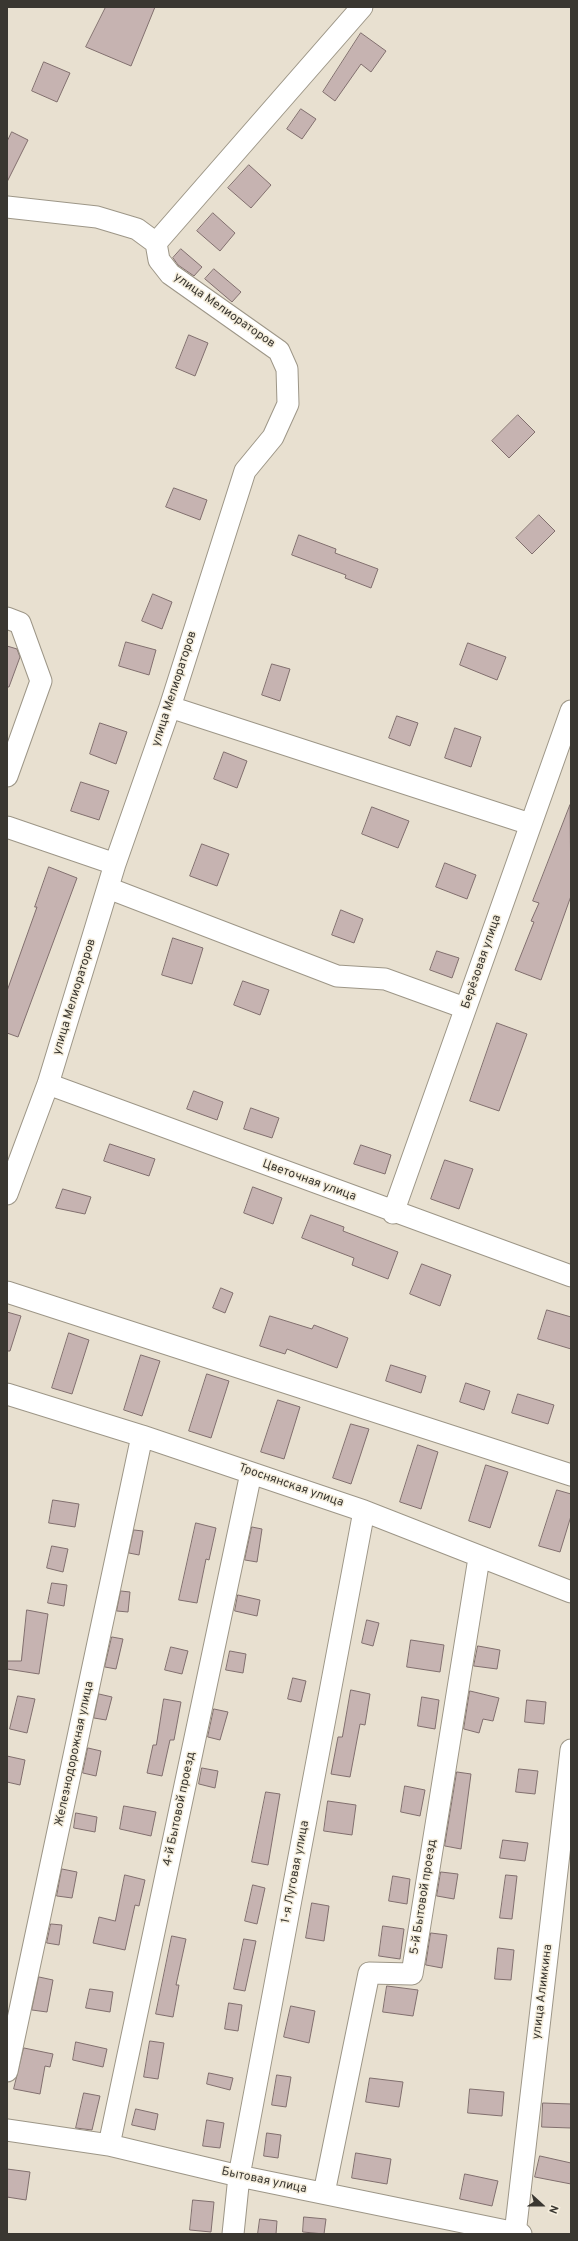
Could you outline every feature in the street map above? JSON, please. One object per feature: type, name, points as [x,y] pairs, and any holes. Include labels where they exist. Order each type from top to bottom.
[{"type":"street","points":[[7,207],[97,217],[137,229],[156,243],[362,7]]},
{"type":"street","name":"улица Мелиораторов","points":[[7,1194],[48,1084],[108,888],[170,707],[245,471],[272,437],[288,404],[288,369],[279,351],[170,274],[159,260],[156,243]]},
{"type":"street","points":[[7,618],[20,623],[41,681],[7,776]]},
{"type":"street","points":[[170,707],[530,824]]},
{"type":"street","name":"Берёзовая улица","points":[[393,1213],[571,711]]},
{"type":"street","points":[[7,827],[116,864]]},
{"type":"street","points":[[108,888],[337,976],[385,979],[465,1008]]},
{"type":"street","name":"Цветочная улица","points":[[48,1084],[393,1213],[571,1276]]},
{"type":"street","points":[[7,1292],[571,1475]]},
{"type":"street","name":"Троснянская улица","points":[[7,1394],[142,1436],[364,1511],[480,1558],[571,1592]]},
{"type":"street","name":"Железнодорожная улица","points":[[7,2072],[142,1436]]},
{"type":"street","name":"4-й Бытовой проезд","points":[[109,2145],[251,1473]]},
{"type":"street","name":"1-я Луговая улица","points":[[233,2234],[239,2176],[364,1511]]},
{"type":"street","name":"5-й Бытовой проезд","points":[[324,2193],[369,1973],[412,1974],[480,1558]]},
{"type":"street","name":"улица Алимкина","points":[[517,2234],[571,1750]]},
{"type":"street","name":"Бытовая улица","points":[[7,2130],[109,2145],[239,2176],[517,2234]]},
{"type":"building","points":[[106,7],[155,7],[131,66],[86,47]]},
{"type":"building","points":[[361,33],[386,51],[371,72],[361,64],[335,101],[323,92]]},
{"type":"building","points":[[44,62],[70,73],[57,102],[32,91]]},
{"type":"building","points":[[301,109],[316,119],[302,139],[287,129]]},
{"type":"building","points":[[12,132],[28,140],[7,182],[7,142]]},
{"type":"building","points":[[249,165],[271,185],[251,208],[228,188]]},
{"type":"building","points":[[213,213],[235,233],[220,251],[197,231]]},
{"type":"building","points":[[181,249],[202,267],[194,276],[178,265],[173,258]]},
{"type":"building","points":[[214,269],[241,292],[232,302],[205,279]]},
{"type":"building","points":[[189,335],[208,343],[195,376],[176,368]]},
{"type":"building","points":[[518,415],[535,432],[509,458],[492,441]]},
{"type":"building","points":[[174,488],[207,500],[200,520],[166,507]]},
{"type":"building","points":[[539,515],[555,531],[532,554],[516,538]]},
{"type":"building","points":[[299,535],[336,549],[335,553],[378,569],[371,588],[345,578],[346,575],[292,555]]},
{"type":"building","points":[[153,594],[172,602],[162,629],[142,621]]},
{"type":"building","points":[[126,642],[156,650],[149,675],[119,666]]},
{"type":"building","points":[[468,643],[506,657],[497,680],[460,665]]},
{"type":"building","points":[[7,646],[17,649],[20,657],[9,687],[7,687]]},
{"type":"building","points":[[272,664],[290,669],[280,701],[262,695]]},
{"type":"building","points":[[397,716],[418,723],[410,746],[389,738]]},
{"type":"building","points":[[100,723],[127,732],[116,764],[90,754]]},
{"type":"building","points":[[455,728],[481,737],[471,767],[445,758]]},
{"type":"building","points":[[224,752],[247,761],[237,788],[214,779]]},
{"type":"building","points":[[81,782],[109,791],[99,820],[71,811]]},
{"type":"building","points":[[570,805],[571,896],[541,980],[515,970],[534,922],[531,921],[539,903],[533,901]]},
{"type":"building","points":[[372,807],[409,821],[398,848],[362,834]]},
{"type":"building","points":[[202,844],[229,854],[217,886],[190,876]]},
{"type":"building","points":[[445,863],[476,875],[467,899],[436,887]]},
{"type":"building","points":[[49,867],[77,878],[18,1037],[7,1033],[7,991],[37,907],[35,907]]},
{"type":"building","points":[[341,910],[363,919],[354,943],[332,935]]},
{"type":"building","points":[[173,938],[203,948],[192,984],[162,975]]},
{"type":"building","points":[[437,951],[459,958],[452,978],[430,970]]},
{"type":"building","points":[[243,981],[269,990],[260,1015],[234,1005]]},
{"type":"building","points":[[497,1023],[527,1034],[499,1111],[470,1101]]},
{"type":"building","points":[[194,1091],[223,1102],[217,1120],[187,1109]]},
{"type":"building","points":[[251,1108],[279,1118],[272,1138],[244,1129]]},
{"type":"building","points":[[110,1144],[155,1159],[149,1176],[104,1161]]},
{"type":"building","points":[[361,1145],[391,1155],[385,1174],[354,1164]]},
{"type":"building","points":[[445,1160],[473,1169],[459,1209],[431,1199]]},
{"type":"building","points":[[253,1187],[282,1198],[273,1224],[244,1213]]},
{"type":"building","points":[[63,1189],[91,1197],[85,1214],[56,1208]]},
{"type":"building","points":[[311,1215],[344,1227],[343,1231],[398,1252],[388,1279],[352,1265],[354,1258],[302,1238]]},
{"type":"building","points":[[422,1264],[451,1275],[440,1306],[410,1294]]},
{"type":"building","points":[[221,1288],[233,1293],[225,1313],[213,1308]]},
{"type":"building","points":[[547,1310],[571,1317],[571,1349],[538,1339]]},
{"type":"building","points":[[7,1312],[21,1316],[10,1351],[7,1351]]},
{"type":"building","points":[[270,1316],[312,1329],[314,1325],[348,1338],[337,1368],[287,1349],[285,1354],[260,1346]]},
{"type":"building","points":[[69,1333],[89,1340],[72,1394],[52,1388]]},
{"type":"building","points":[[141,1355],[160,1361],[142,1416],[124,1410]]},
{"type":"building","points":[[391,1365],[426,1376],[421,1393],[386,1381]]},
{"type":"building","points":[[207,1374],[229,1381],[211,1438],[189,1431]]},
{"type":"building","points":[[466,1383],[490,1391],[484,1410],[460,1402]]},
{"type":"building","points":[[518,1394],[554,1405],[548,1424],[512,1413]]},
{"type":"building","points":[[278,1400],[300,1407],[284,1459],[261,1452]]},
{"type":"building","points":[[351,1424],[369,1429],[351,1484],[333,1478]]},
{"type":"building","points":[[418,1445],[438,1452],[421,1509],[400,1502]]},
{"type":"building","points":[[486,1465],[508,1472],[490,1528],[469,1521]]},
{"type":"building","points":[[557,1490],[571,1494],[571,1516],[560,1552],[539,1546]]},
{"type":"building","points":[[53,1500],[79,1504],[75,1527],[49,1523]]},
{"type":"building","points":[[196,1523],[216,1528],[209,1560],[206,1559],[197,1603],[179,1600]]},
{"type":"building","points":[[252,1527],[262,1529],[257,1562],[245,1560]]},
{"type":"building","points":[[134,1530],[143,1531],[139,1555],[129,1553]]},
{"type":"building","points":[[52,1546],[68,1549],[63,1572],[47,1568]]},
{"type":"building","points":[[52,1583],[67,1585],[64,1606],[48,1603]]},
{"type":"building","points":[[121,1591],[130,1592],[128,1612],[117,1611]]},
{"type":"building","points":[[238,1595],[260,1600],[257,1616],[235,1611]]},
{"type":"building","points":[[27,1610],[48,1614],[39,1674],[7,1669],[7,1661],[21,1661]]},
{"type":"building","points":[[367,1620],[379,1623],[373,1646],[362,1643]]},
{"type":"building","points":[[112,1637],[123,1639],[116,1669],[105,1667]]},
{"type":"building","points":[[411,1640],[444,1645],[440,1672],[407,1667]]},
{"type":"building","points":[[478,1646],[500,1650],[497,1669],[474,1666]]},
{"type":"building","points":[[171,1647],[188,1651],[182,1674],[165,1670]]},
{"type":"building","points":[[230,1651],[246,1654],[243,1673],[226,1670]]},
{"type":"building","points":[[293,1678],[306,1681],[301,1702],[288,1699]]},
{"type":"building","points":[[351,1690],[370,1694],[365,1725],[360,1724],[350,1777],[331,1774],[338,1737],[342,1737]]},
{"type":"building","points":[[470,1691],[499,1698],[493,1721],[483,1719],[479,1733],[464,1729]]},
{"type":"building","points":[[99,1694],[112,1697],[106,1720],[94,1718]]},
{"type":"building","points":[[18,1696],[35,1699],[27,1733],[10,1729]]},
{"type":"building","points":[[422,1697],[439,1700],[435,1729],[418,1726]]},
{"type":"building","points":[[164,1699],[181,1702],[174,1740],[170,1740],[162,1776],[147,1773],[153,1745],[156,1745]]},
{"type":"building","points":[[527,1700],[546,1702],[544,1724],[525,1722]]},
{"type":"building","points":[[214,1709],[228,1712],[220,1740],[208,1737]]},
{"type":"building","points":[[88,1748],[101,1751],[96,1776],[83,1773]]},
{"type":"building","points":[[7,1756],[25,1760],[20,1785],[7,1782]]},
{"type":"building","points":[[202,1768],[218,1771],[215,1788],[199,1784]]},
{"type":"building","points":[[519,1769],[538,1771],[535,1794],[516,1792]]},
{"type":"building","points":[[457,1772],[471,1774],[461,1849],[445,1846]]},
{"type":"building","points":[[405,1786],[425,1790],[420,1816],[401,1812]]},
{"type":"building","points":[[266,1792],[280,1794],[268,1865],[252,1862]]},
{"type":"building","points":[[328,1801],[356,1805],[352,1835],[324,1831]]},
{"type":"building","points":[[124,1806],[156,1812],[151,1836],[120,1829]]},
{"type":"building","points":[[76,1813],[97,1817],[95,1832],[74,1828]]},
{"type":"building","points":[[503,1840],[528,1843],[525,1861],[500,1858]]},
{"type":"building","points":[[62,1869],[77,1872],[72,1898],[57,1896]]},
{"type":"building","points":[[441,1872],[458,1874],[454,1899],[437,1896]]},
{"type":"building","points":[[125,1875],[145,1880],[139,1906],[135,1905],[125,1950],[93,1943],[99,1917],[115,1921]]},
{"type":"building","points":[[506,1875],[517,1876],[512,1919],[500,1918]]},
{"type":"building","points":[[393,1876],[410,1879],[407,1904],[389,1901]]},
{"type":"building","points":[[253,1885],[265,1888],[257,1924],[245,1921]]},
{"type":"building","points":[[312,1903],[329,1906],[324,1941],[306,1938]]},
{"type":"building","points":[[51,1924],[62,1925],[59,1945],[47,1943]]},
{"type":"building","points":[[383,1926],[404,1929],[400,1959],[379,1956]]},
{"type":"building","points":[[431,1933],[447,1935],[442,1968],[426,1965]]},
{"type":"building","points":[[172,1936],[186,1939],[176,1985],[179,1985],[173,2017],[156,2014]]},
{"type":"building","points":[[244,1939],[256,1941],[245,1991],[234,1989]]},
{"type":"building","points":[[498,1948],[514,1950],[511,1980],[495,1979]]},
{"type":"building","points":[[39,1977],[53,1980],[47,2012],[32,2010]]},
{"type":"building","points":[[387,1986],[418,1990],[413,2016],[383,2012]]},
{"type":"building","points":[[90,1989],[113,1992],[110,2012],[86,2008]]},
{"type":"building","points":[[229,2003],[242,2005],[238,2031],[225,2029]]},
{"type":"building","points":[[291,2006],[315,2011],[309,2043],[284,2037]]},
{"type":"building","points":[[150,2041],[164,2043],[158,2079],[144,2077]]},
{"type":"building","points":[[76,2042],[107,2049],[103,2067],[73,2060]]},
{"type":"building","points":[[24,2048],[53,2054],[50,2067],[45,2066],[40,2094],[14,2089]]},
{"type":"building","points":[[209,2073],[233,2078],[230,2090],[207,2084]]},
{"type":"building","points":[[277,2075],[291,2077],[286,2107],[272,2105]]},
{"type":"building","points":[[370,2078],[403,2082],[399,2107],[366,2102]]},
{"type":"building","points":[[470,2089],[504,2092],[502,2116],[468,2113]]},
{"type":"building","points":[[84,2093],[100,2096],[92,2130],[76,2128]]},
{"type":"building","points":[[543,2103],[571,2104],[571,2128],[542,2127]]},
{"type":"building","points":[[136,2109],[158,2114],[155,2130],[132,2125]]},
{"type":"building","points":[[207,2120],[224,2123],[220,2148],[203,2146]]},
{"type":"building","points":[[267,2133],[281,2135],[278,2158],[264,2156]]},
{"type":"building","points":[[356,2153],[391,2159],[387,2184],[352,2178]]},
{"type":"building","points":[[540,2156],[571,2163],[571,2184],[535,2177]]},
{"type":"building","points":[[7,2169],[30,2172],[26,2200],[7,2197]]},
{"type":"building","points":[[465,2174],[498,2181],[492,2206],[460,2199]]},
{"type":"building","points":[[193,2200],[214,2202],[211,2232],[190,2230]]},
{"type":"building","points":[[304,2217],[326,2219],[324,2234],[303,2232]]},
{"type":"building","points":[[260,2219],[277,2221],[276,2234],[258,2234]]}]
